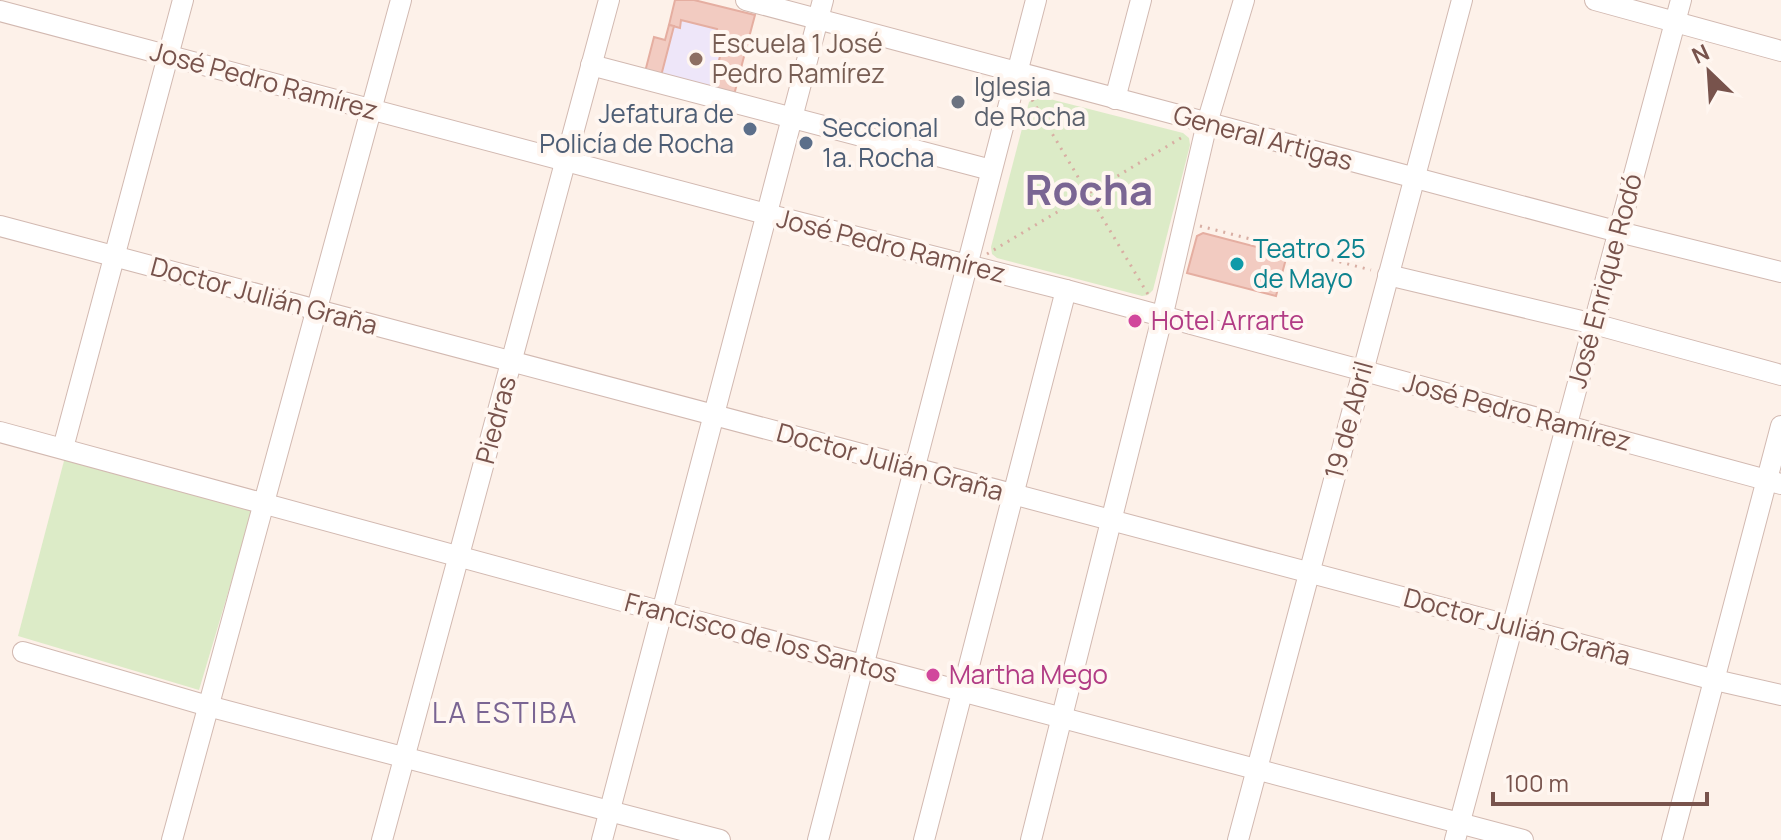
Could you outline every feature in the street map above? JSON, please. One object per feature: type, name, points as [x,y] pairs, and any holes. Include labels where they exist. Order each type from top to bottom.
[{"type":"street","points":[[63,448],[183,0]]},
{"type":"street","points":[[172,840],[401,0]]},
{"type":"street","name":"Piedras","points":[[382,840],[609,0]]},
{"type":"street","name":"General Artigas","points":[[746,0],[820,10],[1016,73],[1781,272]]},
{"type":"street","points":[[818,840],[1036,0]]},
{"type":"street","points":[[1115,99],[1141,0]]},
{"type":"street","points":[[1031,840],[1162,318],[1207,123],[1244,0]]},
{"type":"street","name":"19 de Abril","points":[[1238,840],[1462,0]]},
{"type":"street","points":[[1595,0],[1781,51]]},
{"type":"street","name":"José Enrique Rodó","points":[[1457,832],[1681,0]]},
{"type":"street","points":[[602,840],[820,10]]},
{"type":"street","name":"José Pedro Ramírez","points":[[0,11],[766,214],[1066,290],[1774,482]]},
{"type":"street","points":[[591,65],[991,170]]},
{"type":"street","name":"Doctor Julián Graña","points":[[0,226],[1781,695]]},
{"type":"street","points":[[1388,275],[1594,324],[1781,375]]},
{"type":"street","points":[[924,840],[1066,290]]},
{"type":"street","points":[[1672,840],[1715,680],[1774,482],[1781,426]]},
{"type":"street","name":"Francisco de los Santos","points":[[0,432],[1256,769],[1457,832],[1523,840]]},
{"type":"street","points":[[23,652],[208,706],[720,840]]},
{"type":"path","points":[[1016,73],[1162,318]]},
{"type":"path","points":[[966,266],[1207,123]]},
{"type":"path","points":[[1184,222],[1388,275]]},
{"type":"shaded area","name":"Escuela 1 José Pedro Ramírez","points":[[675,0],[755,15],[734,95],[645,72],[654,37],[665,40]]},
{"type":"green space","points":[[1038,96],[1183,133],[1189,138],[1190,145],[1153,290],[1148,295],[997,258],[992,254],[991,247],[1029,102]]},
{"type":"green space","points":[[65,457],[253,509],[199,690],[18,636]]},
{"type":"building","points":[[675,0],[694,0],[755,15],[747,45],[715,37],[717,29],[681,20],[680,28],[669,25]]},
{"type":"building","points":[[669,25],[674,26],[661,76],[645,72],[654,37],[665,40]]},
{"type":"building","points":[[724,40],[747,45],[734,95],[712,89]]},
{"type":"building","name":"Teatro 25 de Mayo","points":[[1203,233],[1287,255],[1276,296],[1187,273],[1197,236]]},
{"type":"place","name":"Escuela 1 José Pedro Ramírez","points":[[696,59]]},
{"type":"place","name":"Iglesia de Rocha","points":[[958,102]]},
{"type":"place","name":"Jefatura de Policía de Rocha","points":[[750,129]]},
{"type":"place","name":"Seccional 1a. Rocha","points":[[806,143]]},
{"type":"place","name":"Teatro 25 de Mayo","points":[[1237,264]]},
{"type":"place","name":"Hotel Arrarte","points":[[1135,321]]},
{"type":"place","name":"Martha Mego","points":[[933,675]]},
{"type":"district","name":"Rocha","points":[[1089,190]]},
{"type":"district","name":"LA ESTIBA","points":[[505,713]]}]
